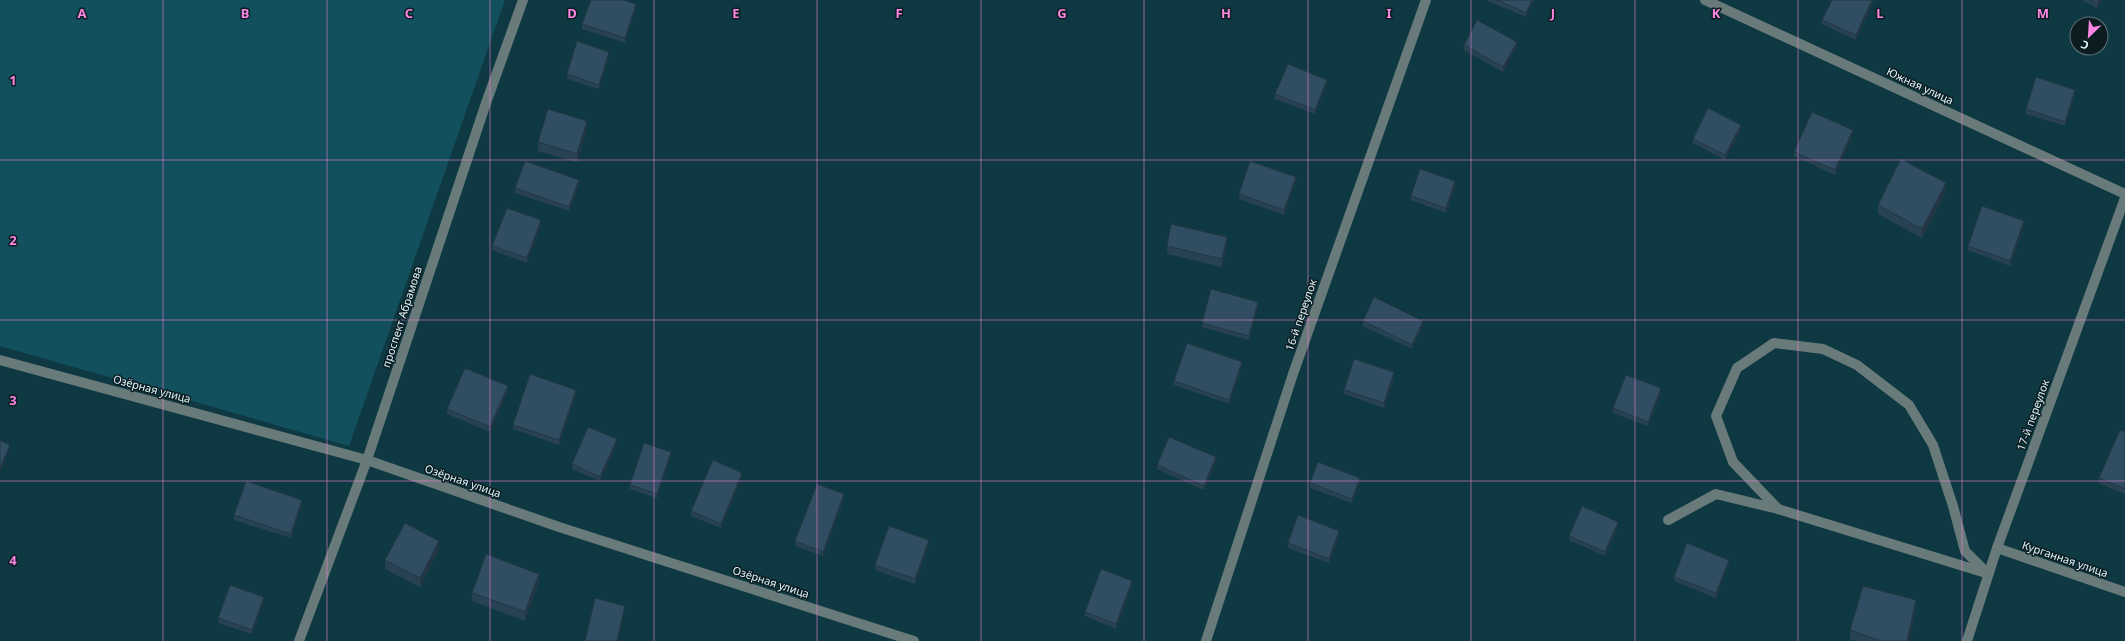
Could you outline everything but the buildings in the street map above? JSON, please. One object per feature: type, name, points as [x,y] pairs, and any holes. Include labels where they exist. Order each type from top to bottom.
[{"type":"street","name":"проспект Абрамова","points":[[299,641],[367,460],[486,103],[524,0]]},
{"type":"street","name":"16-й переулок","points":[[1206,641],[1293,374],[1426,0]]},
{"type":"street","name":"Южная улица","points":[[1705,0],[2125,194]]},
{"type":"street","name":"17-й переулок","points":[[1966,641],[1997,548],[2125,198]]},
{"type":"street","points":[[1778,509],[1733,462],[1716,416],[1737,368],[1774,343],[1823,349],[1857,365],[1909,405],[1933,445],[1965,551],[1988,574]]},
{"type":"street","name":"Озёрная улица","points":[[0,360],[367,460],[559,527],[914,641]]},
{"type":"street","points":[[1668,520],[1716,494],[1778,509],[1988,574]]},
{"type":"street","name":"Курганная улица","points":[[1997,548],[2125,592]]},
{"type":"shaded area","points":[[0,0],[505,0],[349,446],[0,346]]}]
